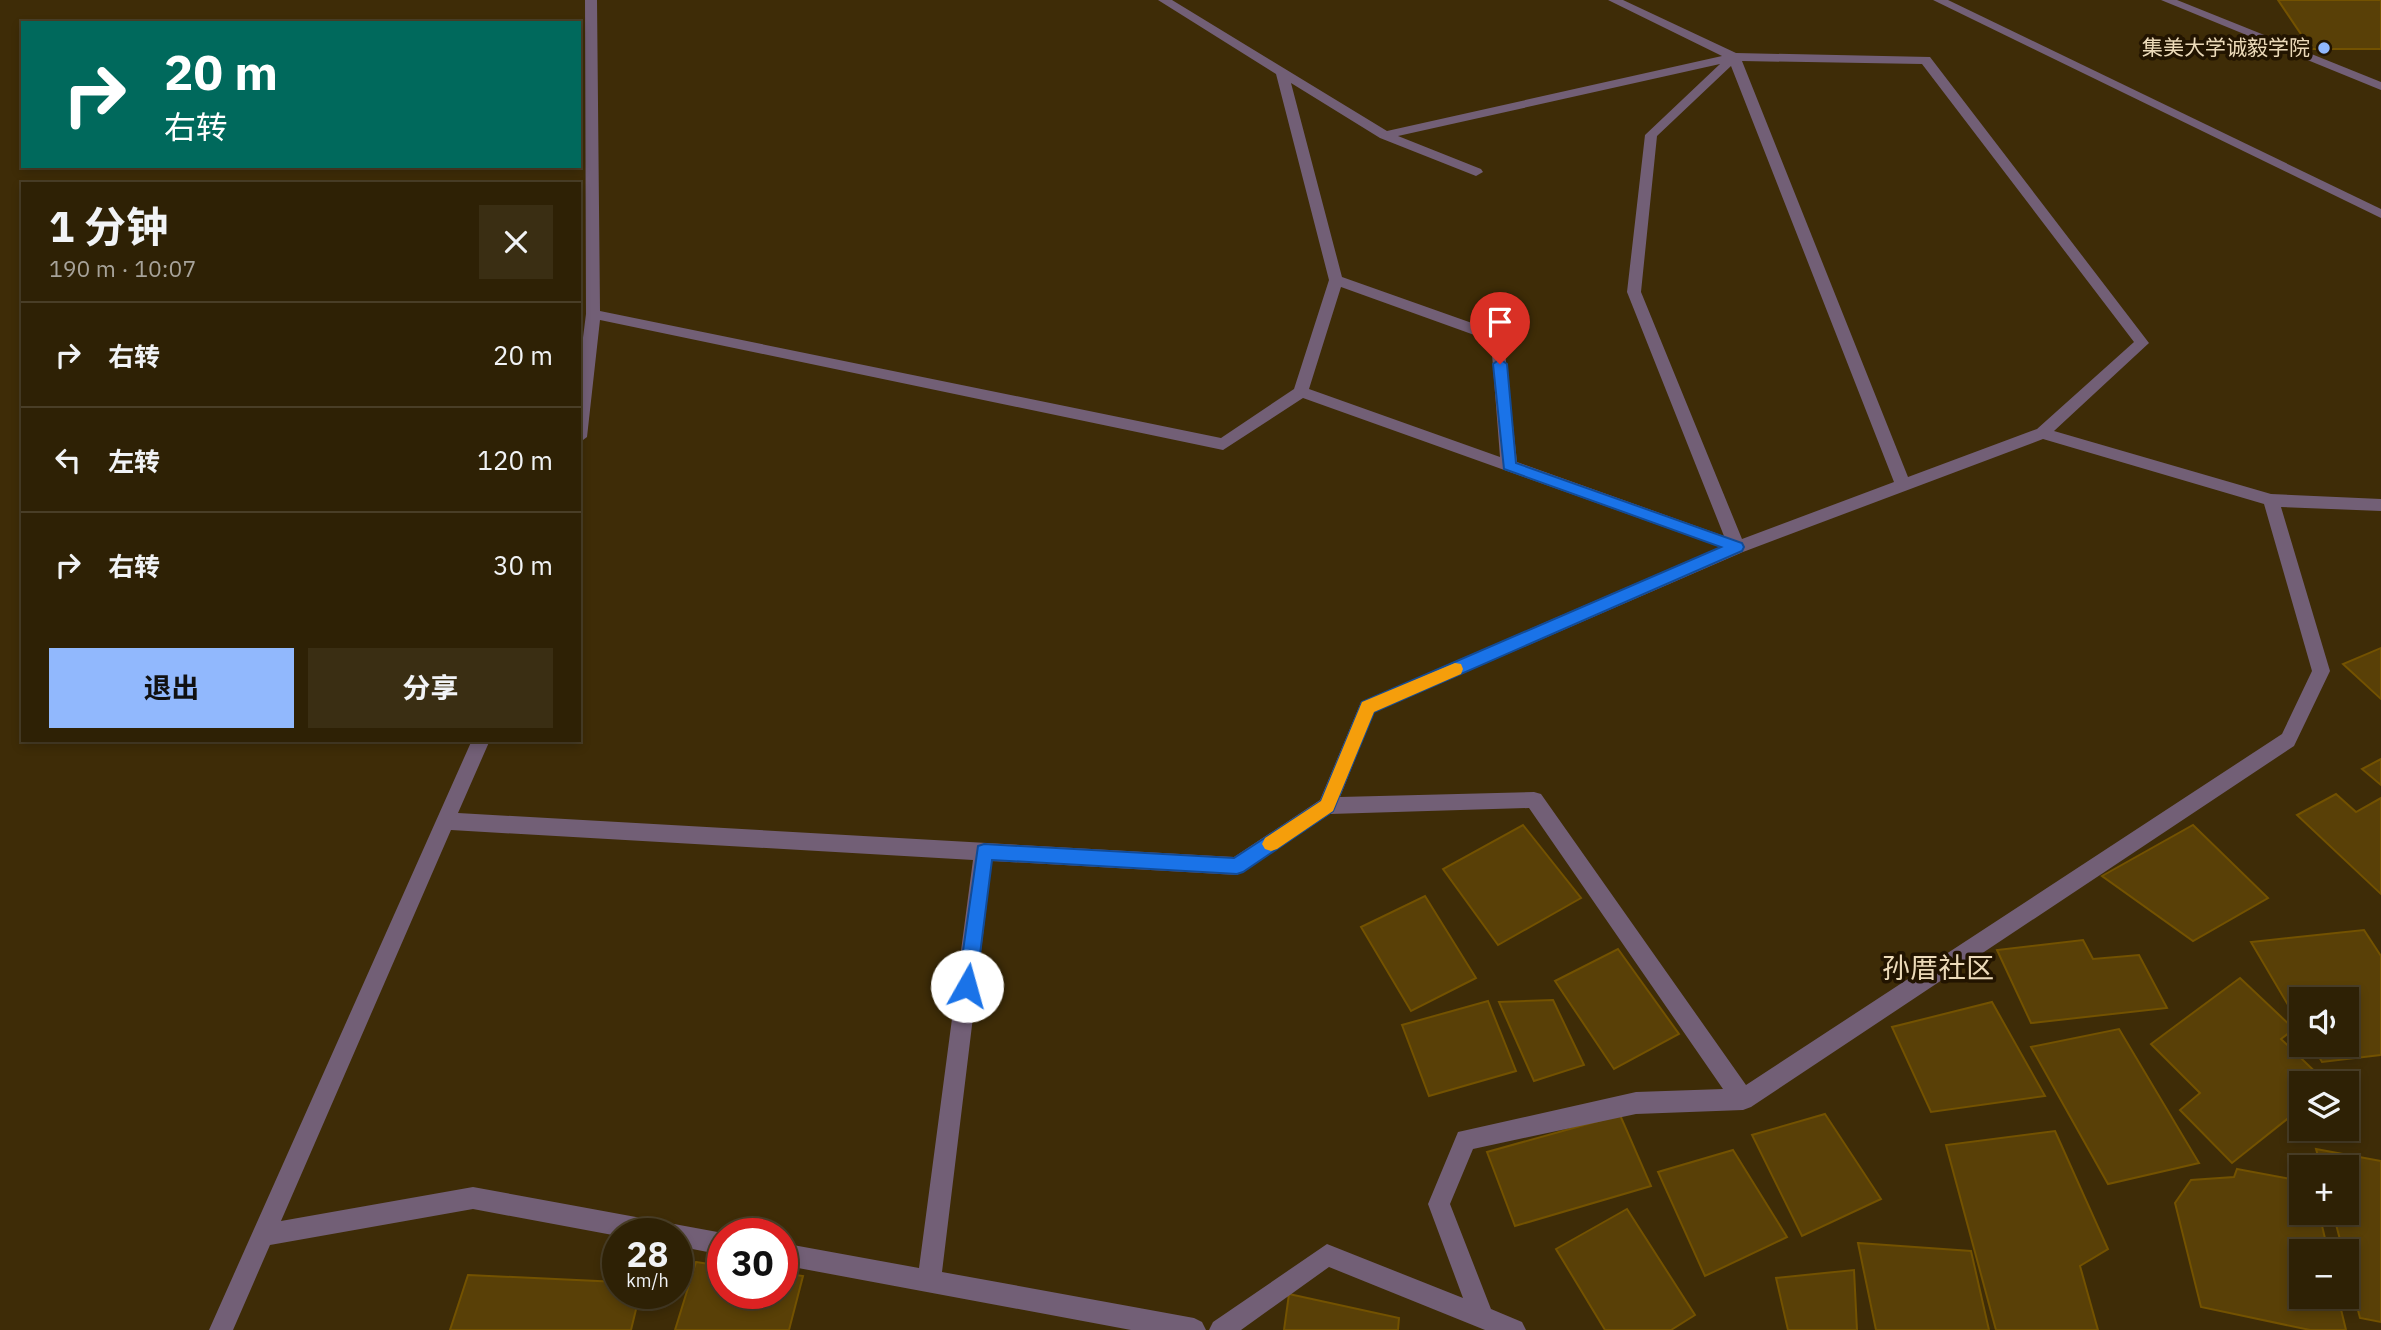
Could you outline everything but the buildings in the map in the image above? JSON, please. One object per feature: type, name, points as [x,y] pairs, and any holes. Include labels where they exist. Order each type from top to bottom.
[{"type":"street","points":[[581,419],[593,314],[591,0]]},
{"type":"street","points":[[1164,0],[1385,135],[1476,172]]},
{"type":"street","points":[[1614,0],[1734,57],[1903,485]]},
{"type":"street","points":[[1939,0],[2381,214]]},
{"type":"street","points":[[2167,0],[2381,86]]},
{"type":"street","points":[[1327,806],[1367,707],[1737,547],[2042,433],[2142,343],[1926,60],[1734,57],[1385,135]]},
{"type":"street","points":[[1734,57],[1651,135],[1634,292],[1737,547]]},
{"type":"street","points":[[593,314],[1223,443],[1301,392],[1336,279],[1282,72]]},
{"type":"street","points":[[1336,279],[1498,338],[1509,466]]},
{"type":"street","points":[[1301,392],[1737,547]]},
{"type":"street","points":[[2042,433],[2271,500],[2381,505]]},
{"type":"street","points":[[1482,1317],[1439,1204],[1466,1140],[1636,1103],[1743,1099],[2288,740],[2321,671],[2271,500]]},
{"type":"street","points":[[221,1330],[480,742]]},
{"type":"street","points":[[446,821],[1237,866],[1327,806],[1534,800],[1743,1099]]},
{"type":"street","points":[[929,1281],[984,852]]},
{"type":"street","points":[[263,1235],[472,1198],[602,1222]]},
{"type":"street","points":[[1221,1330],[1327,1255],[1514,1330]]},
{"type":"street","points":[[798,1258],[1194,1330]]},
{"type":"slow traffic","points":[[1271,844],[1327,806],[1367,707],[1455,669]]},
{"type":"place","name":"集美大学诚毅学院","points":[[2324,48]]},
{"type":"district","name":"孙厝社区","points":[[1938,968]]},
{"type":"route","points":[[967,986],[984,852],[1237,866],[1327,806],[1367,707],[1737,547],[1509,466],[1500,364]]}]
